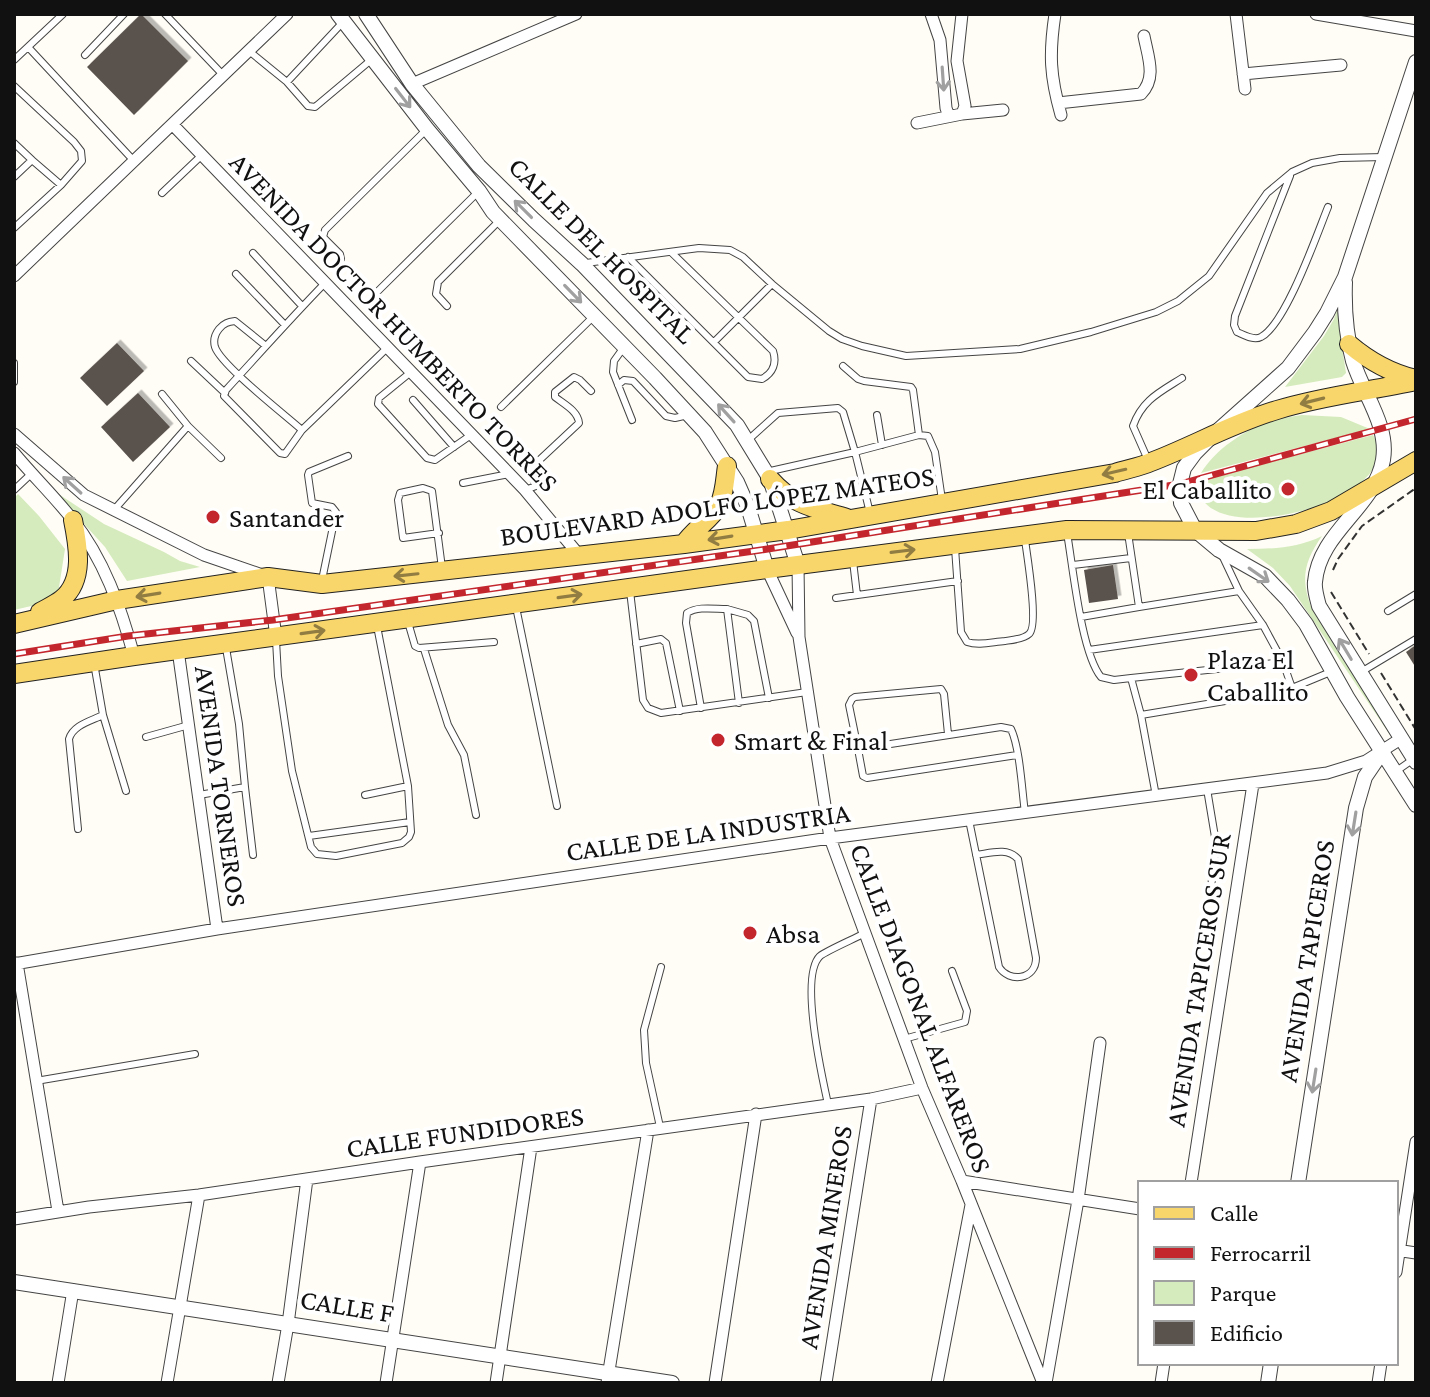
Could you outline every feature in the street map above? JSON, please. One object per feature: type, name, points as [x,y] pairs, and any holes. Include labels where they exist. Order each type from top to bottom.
[{"type":"main road","points":[[1349,344],[1388,371],[1416,380]]},
{"type":"main road","name":"BOULEVARD ADOLFO LÓPEZ MATEOS","points":[[20,622],[117,600],[268,577],[322,584],[684,544],[943,504],[1115,473],[1149,463],[1277,410],[1416,380]]},
{"type":"main road","points":[[14,674],[1067,530],[1256,531],[1296,524],[1331,511],[1416,461]]},
{"type":"main road","points":[[684,544],[718,508],[727,466]]},
{"type":"main road","points":[[768,476],[790,499],[862,518]]},
{"type":"main road","points":[[20,622],[64,598],[71,588],[78,563],[78,542],[73,520]]},
{"type":"street","points":[[16,270],[173,125],[287,14]]},
{"type":"street","points":[[412,84],[576,14]]},
{"type":"street","points":[[931,14],[940,40],[946,108],[948,114],[957,115],[965,108],[958,70],[962,14]]},
{"type":"street","points":[[1055,14],[1050,63],[1059,109],[1141,94],[1151,76],[1144,36]]},
{"type":"street","points":[[1236,14],[1245,89]]},
{"type":"street","points":[[1316,14],[1359,18],[1416,31]]},
{"type":"street","points":[[341,18],[364,23],[369,16]]},
{"type":"street","name":"CALLE DEL HOSPITAL","points":[[369,16],[412,84],[479,166],[582,264],[737,425],[768,476],[798,565]]},
{"type":"street","name":"CALLE DEL HOSPITAL","points":[[341,18],[500,220],[705,432],[737,482],[767,569]]},
{"type":"street","points":[[940,40],[958,39]]},
{"type":"street","points":[[1416,62],[1345,277],[1315,332],[1288,368],[1195,453],[1184,468],[1180,484],[1181,503],[1195,530],[1219,550],[1265,576],[1306,624],[1416,805]]},
{"type":"street","points":[[1243,74],[1341,65]]},
{"type":"street","points":[[917,123],[1003,110]]},
{"type":"street","name":"AVENIDA DOCTOR HUMBERTO TORRES","points":[[173,125],[525,490],[579,555]]},
{"type":"street","points":[[1345,277],[1344,301],[1349,344],[1385,446],[1383,464],[1373,487],[1335,535],[1319,564],[1315,583],[1319,606],[1415,760]]},
{"type":"street","points":[[14,434],[84,495],[204,555],[268,577],[276,637]]},
{"type":"street","points":[[14,453],[73,520],[98,560],[117,600],[134,656]]},
{"type":"street","name":"CALLE DIAGONAL ALFAREROS","points":[[798,565],[799,637],[830,838],[922,1088],[1045,1383]]},
{"type":"street","name":"CALLE DIAGONAL ALFAREROS","points":[[767,569],[799,637]]},
{"type":"street","name":"AVENIDA TORNEROS","points":[[178,650],[217,929]]},
{"type":"street","name":"CALLE DE LA INDUSTRIA","points":[[15,963],[217,929],[830,838],[1327,773],[1357,765],[1402,738]]},
{"type":"street","name":"AVENIDA TAPICEROS","points":[[1298,1181],[1356,808],[1365,777],[1382,752]]},
{"type":"street","name":"AVENIDA TAPICEROS SUR","points":[[1191,1181],[1253,784]]},
{"type":"street","points":[[15,963],[58,1211]]},
{"type":"street","points":[[1045,1383],[1078,1200],[1100,1043]]},
{"type":"street","name":"CALLE FUNDIDORES","points":[[14,1219],[871,1099],[922,1088]]},
{"type":"street","name":"AVENIDA MINEROS","points":[[826,1383],[871,1099]]},
{"type":"street","points":[[715,1383],[756,1114]]},
{"type":"street","points":[[608,1378],[654,1129]]},
{"type":"street","points":[[1416,1142],[1398,1250],[1416,1253]]},
{"type":"street","points":[[496,1383],[531,1147]]},
{"type":"street","points":[[386,1383],[420,1162]]},
{"type":"street","points":[[278,1383],[307,1179]]},
{"type":"street","points":[[962,1181],[1138,1209]]},
{"type":"street","points":[[167,1383],[199,1195]]},
{"type":"street","points":[[937,1383],[971,1205]]},
{"type":"street","name":"CALLE F","points":[[14,1282],[393,1339],[608,1378],[672,1383]]},
{"type":"street","points":[[58,1383],[73,1290]]},
{"type":"lane","points":[[15,56],[63,14]]},
{"type":"lane","points":[[85,55],[124,14]]},
{"type":"lane","points":[[165,14],[224,76]]},
{"type":"lane","points":[[287,82],[341,18]]},
{"type":"lane","points":[[28,47],[134,161]]},
{"type":"lane","points":[[249,51],[313,108],[372,59]]},
{"type":"lane","points":[[14,86],[74,142],[81,151],[82,161],[14,228]]},
{"type":"lane","points":[[338,266],[340,254],[323,237],[325,230],[427,129]]},
{"type":"lane","points":[[14,143],[61,185]]},
{"type":"lane","points":[[162,193],[202,155]]},
{"type":"lane","points":[[582,264],[699,248],[730,250],[743,257],[842,339],[906,356],[1020,349],[1091,332],[1156,312],[1178,301],[1209,276],[1267,193],[1292,172],[1312,163],[1340,158],[1384,157]]},
{"type":"lane","points":[[14,177],[32,160]]},
{"type":"lane","points":[[1292,172],[1235,316],[1237,332],[1253,338],[1262,337],[1277,320],[1293,292],[1328,207]]},
{"type":"lane","points":[[373,296],[479,191]]},
{"type":"lane","points":[[447,306],[436,294],[438,282],[500,220]]},
{"type":"lane","points":[[628,257],[748,377],[762,379],[768,376],[774,367],[773,351],[671,252]]},
{"type":"lane","points":[[253,253],[302,306]]},
{"type":"lane","points":[[236,274],[285,325]]},
{"type":"lane","points":[[225,393],[325,283]]},
{"type":"lane","points":[[714,342],[772,284]]},
{"type":"lane","points":[[501,407],[594,316]]},
{"type":"lane","points":[[266,346],[235,321],[221,326],[214,339],[220,355],[302,430]]},
{"type":"lane","points":[[624,347],[614,361],[613,372],[632,420]]},
{"type":"lane","points":[[191,361],[283,454],[302,430],[387,348]]},
{"type":"lane","points":[[14,363],[14,382]]},
{"type":"lane","points":[[843,366],[858,379],[911,387],[919,435]]},
{"type":"lane","points":[[411,372],[379,398],[378,404],[427,458],[435,460],[471,435]]},
{"type":"lane","points":[[525,490],[536,486],[532,477],[533,466],[579,423],[579,418],[555,397],[555,392],[574,377],[591,391]]},
{"type":"lane","points":[[1149,463],[1133,426],[1138,413],[1145,403],[1182,378]]},
{"type":"lane","points":[[618,385],[624,380],[633,381],[666,416],[675,418],[688,415]]},
{"type":"lane","points":[[162,394],[188,426],[221,458]]},
{"type":"lane","points":[[413,400],[454,447]]},
{"type":"lane","points":[[748,440],[778,413],[838,408],[843,412],[855,452],[862,518]]},
{"type":"lane","points":[[877,415],[882,445]]},
{"type":"lane","points":[[113,511],[188,426]]},
{"type":"lane","points":[[768,476],[924,434],[935,452],[943,504]]},
{"type":"lane","points":[[322,584],[336,512],[328,506],[312,503],[308,473],[348,456]]},
{"type":"lane","points":[[14,490],[31,474]]},
{"type":"lane","points":[[463,483],[509,474]]},
{"type":"lane","points":[[439,533],[403,538],[398,500],[400,493],[423,488],[432,491],[439,533],[442,571]]},
{"type":"lane","points":[[1067,530],[1081,617],[1092,662],[1101,677],[1114,680],[1283,662]]},
{"type":"lane","points":[[1128,530],[1139,607]]},
{"type":"lane","points":[[955,544],[963,638],[977,644],[1001,641],[1030,634],[1034,623],[1025,535]]},
{"type":"lane","points":[[1219,550],[1239,591],[1263,625],[1283,662],[1292,688]]},
{"type":"lane","points":[[853,557],[857,595]]},
{"type":"lane","points":[[1073,565],[1131,558]]},
{"type":"lane","points":[[836,598],[958,581]]},
{"type":"lane","points":[[630,588],[643,700],[648,708],[661,713],[808,692]]},
{"type":"lane","points":[[1081,617],[1239,591]]},
{"type":"lane","points":[[1388,611],[1416,594]]},
{"type":"lane","points":[[515,604],[557,806]]},
{"type":"lane","points":[[701,708],[686,623],[689,611],[701,609],[727,609],[748,615],[754,621],[769,698]]},
{"type":"lane","points":[[727,609],[739,703]]},
{"type":"lane","points":[[408,619],[415,646],[424,649],[494,642]]},
{"type":"lane","points":[[276,637],[278,676],[292,771],[311,847],[317,854],[336,856],[402,843],[411,832],[408,786],[377,623]]},
{"type":"lane","points":[[1089,650],[1263,625]]},
{"type":"lane","points":[[636,644],[656,638],[666,643],[680,711]]},
{"type":"lane","points":[[1359,673],[1416,639]]},
{"type":"lane","points":[[225,644],[239,724],[253,855]]},
{"type":"lane","points":[[424,649],[448,725],[464,755],[476,815]]},
{"type":"lane","points":[[94,663],[103,715],[126,791]]},
{"type":"lane","points":[[1141,715],[1267,694],[1292,688],[1333,671]]},
{"type":"lane","points":[[1131,678],[1156,796]]},
{"type":"lane","points":[[948,734],[941,689],[855,697],[849,705],[863,776],[867,778],[1017,755]]},
{"type":"lane","points":[[78,829],[69,739],[74,729],[103,715]]},
{"type":"lane","points":[[146,737],[189,725]]},
{"type":"lane","points":[[858,749],[948,734],[1011,729],[1025,813]]},
{"type":"lane","points":[[1395,772],[1415,760]]},
{"type":"lane","points":[[365,795],[408,786]]},
{"type":"lane","points":[[199,795],[245,787]]},
{"type":"lane","points":[[1207,789],[1216,843],[1211,888]]},
{"type":"lane","points":[[969,820],[976,855],[999,967],[1003,974],[1010,977],[1033,972],[1036,958],[1018,859],[1006,851],[976,855]]},
{"type":"lane","points":[[309,836],[410,822]]},
{"type":"lane","points":[[828,1104],[815,1039],[814,967],[820,956],[865,933]]},
{"type":"lane","points":[[654,1129],[644,1030],[661,967]]},
{"type":"lane","points":[[904,1039],[965,1022],[967,1011],[952,971]]},
{"type":"lane","points":[[36,1081],[195,1054]]},
{"type":"path","points":[[1331,575],[1338,559],[1362,526],[1416,488]]},
{"type":"path","points":[[1329,586],[1332,596],[1416,730]]},
{"type":"green space","points":[[1342,296],[1339,328],[1346,373],[1342,377],[1285,387],[1324,336]]},
{"type":"green space","points":[[1302,415],[1341,417],[1370,429],[1201,473],[1214,456],[1241,435],[1271,421]]},
{"type":"green space","points":[[1373,435],[1377,459],[1362,481],[1334,499],[1299,512],[1262,518],[1229,515],[1206,504],[1199,481]]},
{"type":"green space","points":[[54,491],[104,524],[180,561],[200,567],[127,581],[105,547]]},
{"type":"green space","points":[[18,494],[65,549],[57,600],[14,610],[14,498]]},
{"type":"green space","points":[[1322,536],[1311,554],[1306,571],[1308,598],[1390,735],[1290,586],[1273,568],[1247,549],[1295,545]]},
{"type":"building","points":[[141,14],[188,61],[134,115],[87,67]]},
{"type":"building","points":[[117,343],[144,371],[107,406],[80,378]]},
{"type":"building","points":[[138,393],[170,427],[133,462],[101,427]]},
{"type":"building","points":[[1113,565],[1118,599],[1089,603],[1084,570]]},
{"type":"building","points":[[1416,645],[1416,668],[1406,652]]},
{"type":"railway","points":[[14,654],[761,550],[1180,484],[1416,419]]},
{"type":"place","name":"El Caballito","points":[[1288,489]]},
{"type":"place","name":"Santander","points":[[213,517]]},
{"type":"place","name":"Plaza El Caballito","points":[[1191,675]]},
{"type":"place","name":"Smart & Final","points":[[718,740]]},
{"type":"place","name":"Absa","points":[[750,933]]}]
